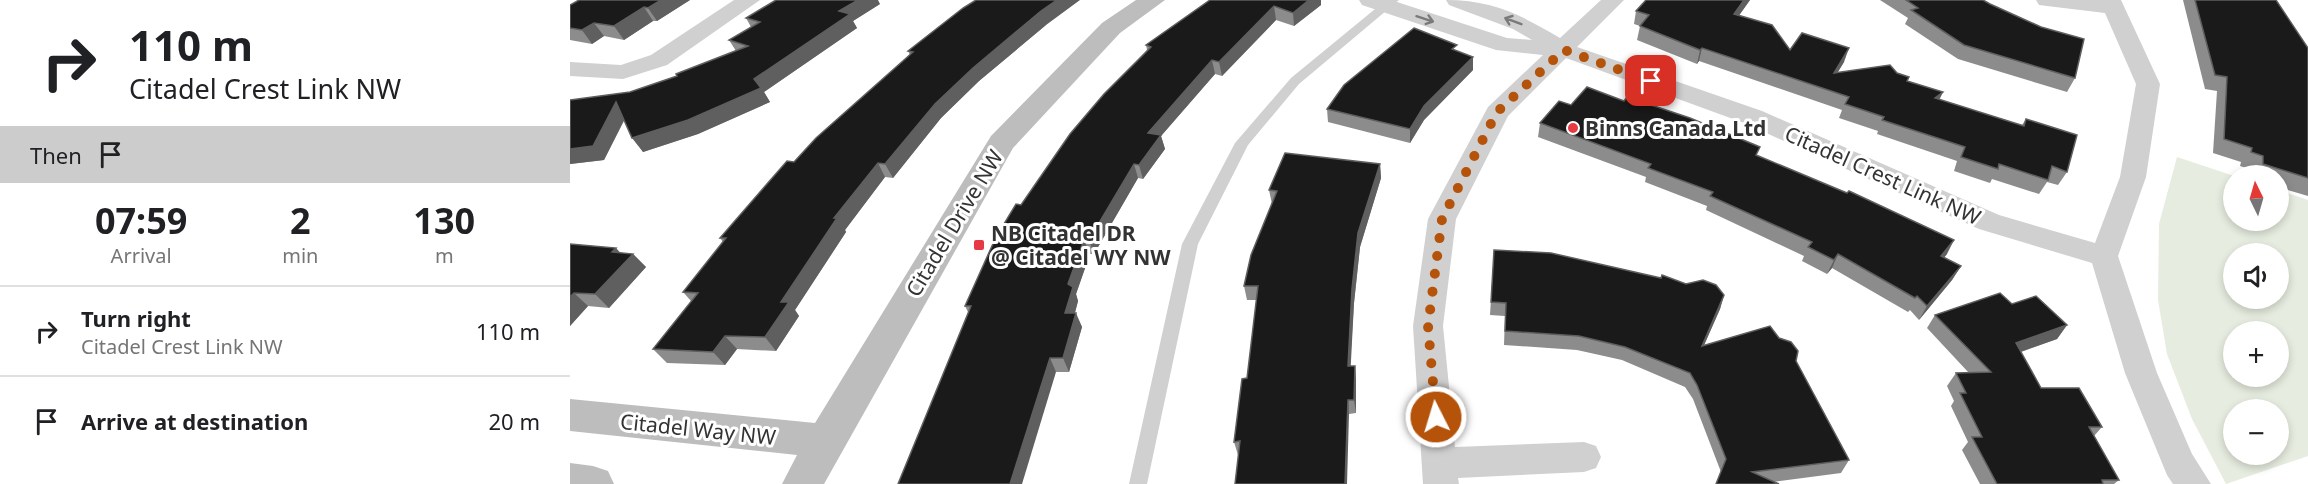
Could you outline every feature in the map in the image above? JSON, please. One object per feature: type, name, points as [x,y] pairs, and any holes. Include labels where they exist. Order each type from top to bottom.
[{"type":"street","points":[[570,69],[623,72],[659,60],[749,0]]},
{"type":"street","name":"Citadel Drive NW","points":[[803,484],[825,441],[1001,143],[1111,28],[1153,0]]},
{"type":"street","name":"Citadel Crest Link NW","points":[[1457,0],[1521,24],[1564,50],[1753,117],[1989,222],[2104,256]]},
{"type":"street","points":[[1584,457],[1440,473],[1428,326],[1442,219],[1497,112],[1564,50],[1613,0]]},
{"type":"street","points":[[2047,0],[2112,4],[2148,84],[2133,177],[2104,256],[2141,373],[2179,464],[2193,484]]},
{"type":"street","name":"Citadel Crest Link NW","points":[[1382,2],[1504,45],[1564,50]]},
{"type":"street","name":"Citadel Way NW","points":[[570,415],[825,441]]},
{"type":"street","points":[[570,481],[593,484]]},
{"type":"lane","points":[[1138,484],[1190,244],[1242,143],[1295,81],[1382,2]]},
{"type":"shaded area","points":[[2177,157],[2223,172],[2223,231],[2289,231],[2289,193],[2308,200],[2308,456],[2289,462],[2289,399],[2223,399],[2223,465],[2282,465],[2226,484],[2192,419],[2167,354],[2158,300],[2159,224]]},
{"type":"building","points":[[579,0],[661,0],[648,8],[644,7],[614,26],[594,23],[582,30],[570,28],[570,5]]},
{"type":"building","points":[[776,0],[858,0],[839,11],[850,14],[754,79],[761,88],[688,120],[632,138],[616,102],[593,146],[570,149],[570,100],[630,92],[677,76],[676,74],[748,46],[729,40],[760,22],[746,18]]},
{"type":"building","points":[[976,0],[1057,0],[973,68],[935,104],[885,164],[878,163],[834,218],[837,218],[781,302],[789,302],[765,337],[725,336],[713,352],[653,349],[698,293],[683,292],[726,238],[720,238],[787,161],[794,162],[816,138],[913,52],[908,51]]},
{"type":"building","points":[[1210,0],[1309,0],[1293,13],[1274,6],[1219,62],[1212,60],[1148,133],[1161,135],[1139,165],[1134,164],[1089,240],[1084,240],[1068,284],[1073,287],[1065,313],[1076,313],[1063,358],[1050,358],[1010,484],[898,484],[971,306],[965,306],[996,237],[1016,204],[1021,205],[1070,134],[1104,94],[1151,47],[1146,45]]},
{"type":"building","points":[[1646,0],[1744,0],[1734,14],[1772,25],[1790,50],[1802,33],[1849,48],[1834,73],[1890,65],[1897,73],[1909,77],[1907,81],[1943,92],[1935,98],[2024,126],[2026,119],[2077,135],[2067,172],[2052,166],[2048,180],[1999,164],[1998,169],[1961,157],[1965,147],[1882,120],[1884,117],[1845,104],[1849,97],[1702,48],[1700,50],[1640,26],[1649,15],[1636,11]]},
{"type":"building","points":[[1906,0],[1983,0],[2041,27],[2084,39],[2075,78],[1964,45],[1911,10],[1918,8]]},
{"type":"building","points":[[2195,0],[2276,0],[2308,48],[2308,178],[2289,172],[2289,165],[2263,164],[2263,156],[2251,152],[2252,148],[2224,139],[2227,77],[2215,75]]},
{"type":"building","points":[[1414,28],[1457,45],[1452,49],[1473,57],[1424,106],[1410,129],[1327,109],[1344,85]]},
{"type":"building","points":[[1587,87],[1624,101],[1627,97],[1690,118],[1760,147],[1756,155],[1847,193],[1849,191],[1954,240],[1941,256],[1961,266],[1927,306],[1917,296],[1915,298],[1838,254],[1834,260],[1808,247],[1812,242],[1710,196],[1713,192],[1648,168],[1651,164],[1540,123],[1559,101],[1571,105]]},
{"type":"building","points":[[1285,153],[1380,164],[1358,233],[1348,366],[1355,366],[1354,400],[1348,400],[1345,484],[1235,484],[1240,441],[1234,442],[1242,379],[1247,378],[1258,286],[1244,286],[1251,255],[1277,191],[1269,190]]},
{"type":"building","points":[[570,244],[616,248],[612,252],[633,254],[595,294],[574,293],[570,297]]},
{"type":"building","points":[[1494,250],[1551,253],[1661,278],[1662,275],[1686,284],[1703,280],[1716,285],[1724,295],[1702,346],[1770,326],[1779,338],[1791,342],[1798,351],[1796,361],[1849,460],[1752,472],[1779,484],[1716,484],[1726,459],[1697,385],[1690,373],[1625,347],[1579,336],[1505,331],[1506,303],[1491,302]]},
{"type":"building","points":[[2000,293],[2012,304],[2036,296],[2067,325],[2016,343],[2041,388],[2079,388],[2102,427],[2089,427],[2119,480],[2102,480],[2103,484],[1997,484],[1972,437],[1982,437],[1960,393],[1966,393],[1956,373],[1991,372],[1935,315]]},
{"type":"place","name":"Binns Canada Ltd","points":[[1573,128]]},
{"type":"place","name":"NB Citadel DR @ Citadel WY NW","points":[[979,245]]},
{"type":"route","points":[[1436,417],[1428,326],[1442,219],[1497,112],[1564,50],[1651,81]]}]
